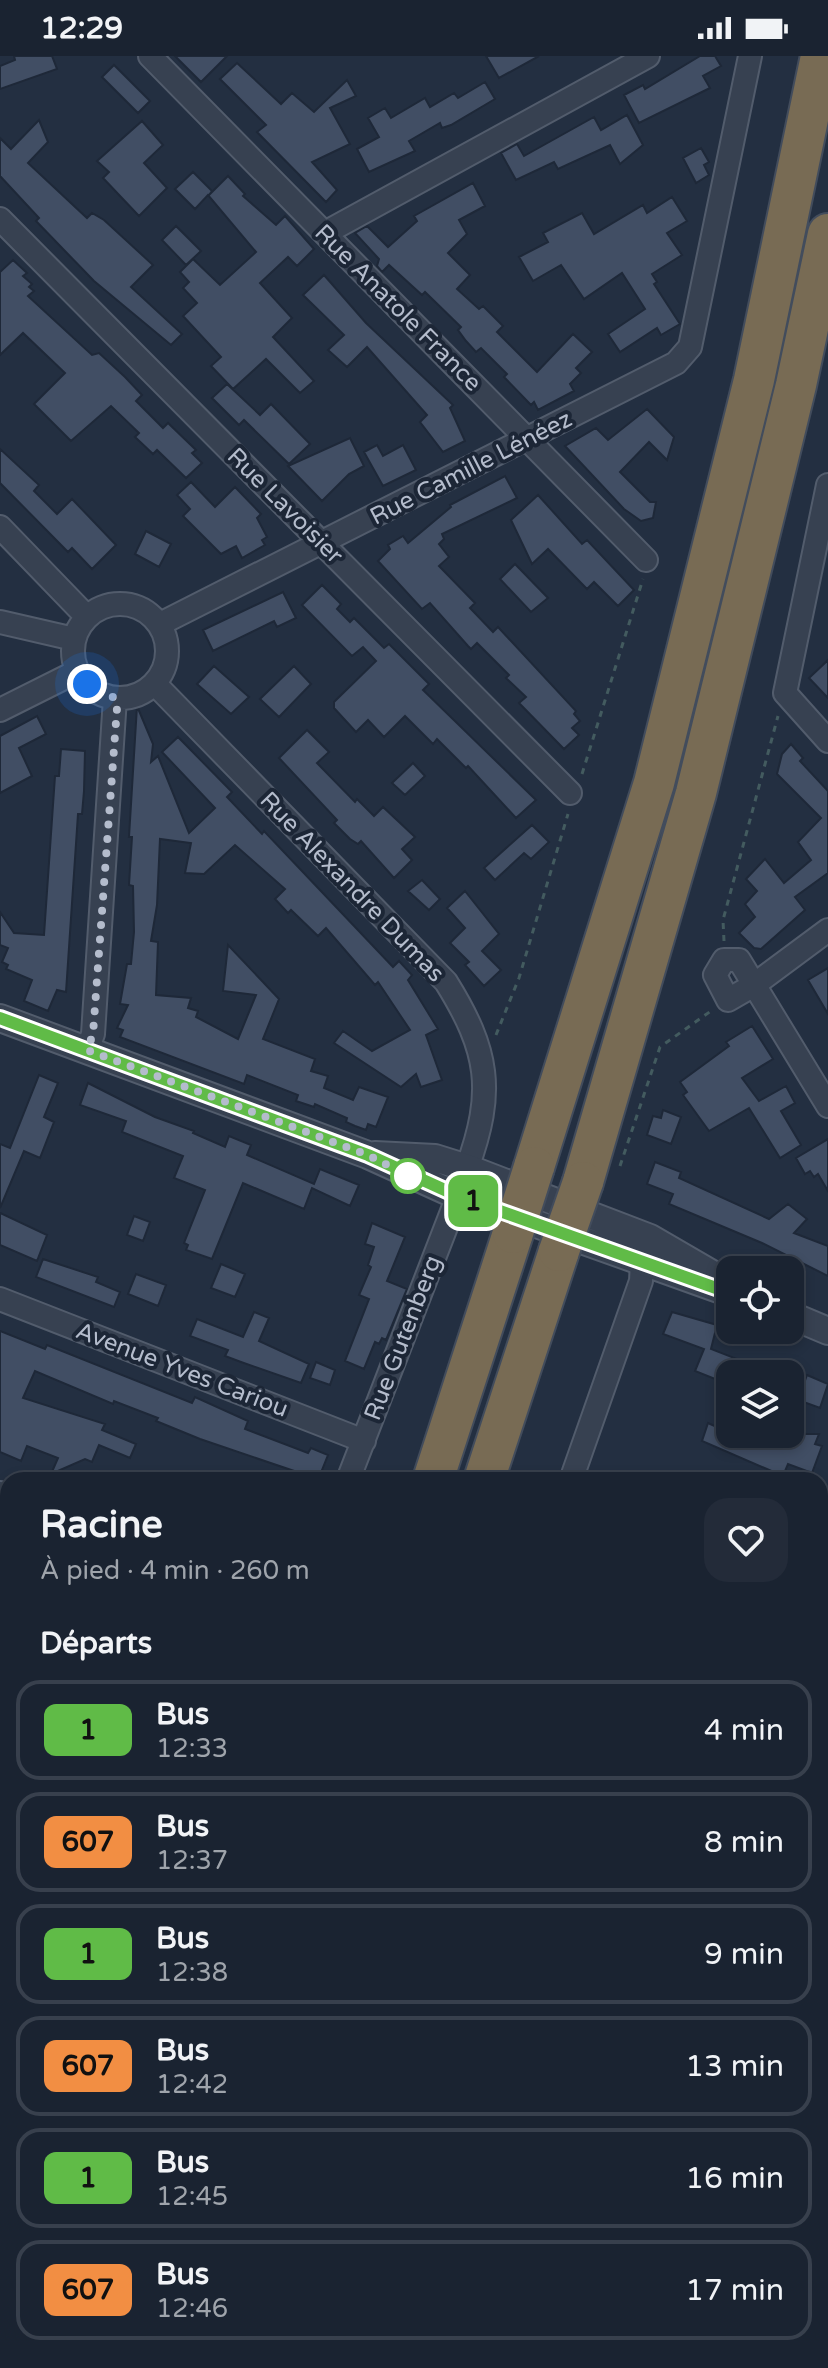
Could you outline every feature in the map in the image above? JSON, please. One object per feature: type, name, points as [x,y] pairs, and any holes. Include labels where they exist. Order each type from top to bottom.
[{"type":"highway","points":[[436,1472],[658,768],[754,380],[821,56]]},
{"type":"highway","points":[[487,1472],[559,1251],[600,1178],[796,385],[828,234]]},
{"type":"street","name":"Rue Anatole France","points":[[150,56],[646,560]]},
{"type":"street","points":[[325,233],[648,56]]},
{"type":"street","name":"Rue Camille Lénéez","points":[[160,624],[676,363],[690,347],[750,56]]},
{"type":"street","name":"Rue Lavoisier","points":[[0,219],[570,793]]},
{"type":"street","points":[[828,485],[785,693],[828,741]]},
{"type":"street","points":[[0,527],[87,617]]},
{"type":"street","points":[[125,604],[148,613],[160,624],[168,655],[164,671],[155,684],[143,693],[115,698],[100,693],[78,671],[74,639],[87,617],[101,607],[125,604]]},
{"type":"street","points":[[0,622],[74,639]]},
{"type":"street","points":[[0,710],[78,671]]},
{"type":"street","name":"Rue Alexandre Dumas","points":[[155,684],[446,982],[472,1024],[483,1066],[485,1116],[467,1168]]},
{"type":"street","points":[[87,1050],[93,1034],[117,708],[115,698]]},
{"type":"street","points":[[828,930],[754,985],[728,1000],[715,975],[724,960],[739,960],[754,985],[828,1106]]},
{"type":"street","points":[[0,1018],[368,1155],[458,1196],[646,1249],[716,1286]]},
{"type":"street","points":[[368,1155],[435,1158],[467,1168],[716,1280]]},
{"type":"street","points":[[458,1196],[467,1168]]},
{"type":"street","name":"Rue Gutenberg","points":[[351,1472],[458,1196]]},
{"type":"street","points":[[574,1472],[641,1281],[646,1249]]},
{"type":"street","name":"Avenue Yves Cariou","points":[[0,1299],[364,1441]]},
{"type":"street","points":[[804,1321],[828,1331]]},
{"type":"path","points":[[724,960],[723,920],[785,693]]},
{"type":"path","points":[[600,1178],[660,1047],[728,1000]]},
{"type":"building","points":[[14,56],[52,56],[57,69],[0,89],[0,66],[15,60]]},
{"type":"building","points":[[175,56],[227,56],[201,82]]},
{"type":"building","points":[[486,56],[539,56],[499,78]]},
{"type":"building","points":[[700,56],[715,56],[721,66],[703,76],[710,88],[639,123],[624,95],[643,85],[645,89]]},
{"type":"building","points":[[237,63],[281,104],[292,93],[314,112],[347,80],[356,96],[330,108],[350,144],[312,162],[337,190],[326,202],[257,132],[266,125],[220,79]]},
{"type":"building","points":[[114,65],[150,101],[138,113],[102,77]]},
{"type":"building","points":[[485,82],[495,99],[451,125],[442,128],[440,123],[409,141],[415,151],[369,172],[357,149],[379,137],[368,118],[385,108],[391,118],[425,98],[430,107],[454,93],[458,98]]},
{"type":"building","points":[[627,115],[643,145],[620,164],[610,145],[558,169],[554,162],[516,180],[501,153],[517,144],[524,156],[594,117],[601,130]]},
{"type":"building","points":[[39,120],[48,142],[28,163],[87,218],[92,213],[104,220],[153,265],[131,287],[182,334],[171,345],[94,281],[36,221],[39,218],[0,176],[0,138],[11,149]]},
{"type":"building","points":[[142,121],[163,145],[144,163],[167,188],[139,216],[103,178],[109,172],[97,161]]},
{"type":"building","points":[[701,148],[709,162],[704,165],[709,175],[696,183],[683,158]]},
{"type":"building","points":[[193,172],[212,191],[209,195],[228,176],[245,194],[243,196],[276,225],[285,216],[314,249],[297,266],[288,257],[260,283],[292,318],[273,337],[314,381],[300,393],[266,359],[233,389],[211,366],[221,357],[183,316],[197,303],[183,288],[189,282],[180,272],[193,259],[220,285],[256,252],[208,195],[195,209],[175,189]]},
{"type":"building","points":[[473,183],[485,206],[459,220],[467,234],[448,253],[470,275],[457,289],[479,309],[483,306],[503,326],[497,332],[537,372],[573,334],[592,352],[576,368],[581,373],[570,384],[574,391],[538,410],[534,402],[531,405],[504,377],[507,374],[481,348],[476,352],[458,330],[461,327],[425,292],[422,295],[389,265],[382,272],[377,266],[379,259],[355,233],[367,226],[388,247],[417,221],[414,216]]},
{"type":"building","points":[[672,197],[687,221],[667,233],[682,255],[652,274],[657,282],[654,284],[680,324],[661,335],[657,328],[620,352],[608,334],[645,309],[622,273],[584,299],[561,265],[533,281],[519,257],[548,242],[543,233],[582,213],[594,234],[643,205],[647,213]]},
{"type":"building","points":[[176,226],[201,251],[186,265],[162,240]]},
{"type":"building","points":[[13,260],[27,273],[23,276],[32,284],[29,287],[34,291],[28,296],[92,355],[99,353],[125,377],[142,395],[136,401],[163,428],[168,423],[196,450],[192,453],[202,463],[186,478],[157,450],[153,454],[135,437],[139,433],[111,406],[71,441],[34,404],[65,373],[23,333],[0,355],[0,272]]},
{"type":"building","points":[[324,275],[366,323],[453,405],[450,408],[465,441],[443,452],[420,422],[427,415],[367,347],[347,367],[328,350],[344,335],[303,295]]},
{"type":"building","points":[[227,384],[260,415],[271,404],[310,444],[289,464],[244,420],[239,425],[212,398]]},
{"type":"building","points":[[647,409],[674,437],[667,460],[649,442],[620,472],[650,502],[656,502],[653,518],[641,521],[624,509],[565,446],[596,428],[608,440]]},
{"type":"building","points":[[350,438],[364,466],[349,474],[322,501],[288,466]]},
{"type":"building","points":[[377,445],[383,456],[403,445],[416,470],[383,486],[364,452]]},
{"type":"building","points":[[0,449],[39,485],[34,491],[57,514],[72,499],[116,545],[92,569],[72,548],[68,552],[0,483]]},
{"type":"building","points":[[505,476],[517,498],[442,534],[444,539],[439,544],[449,557],[439,566],[475,603],[470,608],[493,632],[498,627],[576,711],[574,714],[580,721],[572,728],[579,735],[564,749],[519,703],[526,697],[506,678],[509,675],[477,643],[471,649],[430,603],[422,609],[378,561],[390,549],[388,545],[403,536],[408,543],[450,505]]},
{"type":"building","points":[[191,482],[215,507],[235,487],[261,514],[257,518],[267,537],[262,540],[265,545],[242,558],[236,546],[221,554],[183,516],[190,509],[177,495]]},
{"type":"building","points":[[538,495],[582,544],[587,540],[634,590],[618,606],[594,582],[587,589],[548,549],[532,564],[511,520]]},
{"type":"building","points":[[146,531],[171,544],[159,567],[135,554]]},
{"type":"building","points":[[515,564],[548,598],[531,612],[500,579]]},
{"type":"building","points":[[322,585],[341,604],[337,609],[350,622],[354,618],[384,648],[389,644],[429,684],[423,690],[536,800],[516,818],[468,766],[466,768],[437,739],[433,744],[405,716],[384,737],[368,720],[356,732],[334,708],[334,702],[376,661],[363,647],[352,656],[302,605]]},
{"type":"building","points":[[283,592],[296,618],[277,627],[274,621],[213,651],[203,630]]},
{"type":"building","points":[[828,660],[828,698],[809,678]]},
{"type":"building","points":[[214,666],[249,697],[231,714],[197,684]]},
{"type":"building","points":[[294,666],[311,684],[279,717],[260,699]]},
{"type":"building","points":[[137,706],[153,744],[151,762],[158,756],[189,833],[215,808],[162,752],[178,737],[232,792],[227,797],[262,834],[264,831],[393,967],[399,961],[412,975],[408,980],[438,1029],[426,1035],[442,1080],[421,1087],[416,1074],[401,1087],[334,1043],[343,1031],[372,1051],[410,1030],[378,982],[375,985],[326,928],[318,936],[291,910],[288,913],[275,899],[285,889],[235,845],[204,874],[185,873],[191,843],[160,839],[157,905],[151,941],[158,942],[156,995],[191,998],[188,1008],[198,1011],[196,1017],[238,1039],[256,995],[223,991],[228,945],[279,999],[263,1039],[315,1059],[311,1071],[328,1076],[324,1088],[353,1100],[359,1087],[388,1097],[376,1127],[368,1124],[366,1130],[355,1126],[346,1122],[347,1118],[315,1104],[314,1107],[296,1101],[298,1095],[247,1075],[244,1084],[120,1037],[123,1030],[117,1028],[128,1005],[120,1004],[127,964],[131,964],[134,932],[133,886],[129,885],[132,837],[129,837]]},
{"type":"building","points":[[37,716],[46,734],[19,748],[32,776],[0,793],[0,736]]},
{"type":"building","points":[[307,730],[329,752],[317,763],[355,802],[357,799],[374,816],[383,807],[415,837],[402,849],[412,860],[394,878],[361,841],[358,844],[350,839],[334,823],[337,820],[279,758]]},
{"type":"building","points":[[791,744],[803,758],[800,761],[828,791],[828,873],[795,897],[805,910],[761,949],[754,948],[739,933],[755,917],[745,904],[757,891],[746,879],[765,859],[784,883],[811,860],[798,842],[821,818],[777,774],[782,754]]},
{"type":"building","points":[[61,749],[85,751],[84,791],[82,814],[78,814],[66,992],[57,990],[48,1011],[24,1001],[32,980],[6,969],[8,965],[2,962],[8,948],[0,945],[0,912],[14,933],[44,935],[55,776],[59,776]]},
{"type":"building","points":[[413,763],[425,776],[405,795],[392,783]]},
{"type":"building","points":[[532,825],[549,842],[531,859],[524,853],[495,880],[484,868]]},
{"type":"building","points":[[422,880],[440,899],[429,910],[408,891]]},
{"type":"building","points":[[465,891],[499,934],[482,951],[501,970],[484,986],[465,965],[469,962],[450,943],[465,928],[447,908]]},
{"type":"building","points":[[828,968],[828,1014],[808,980]]},
{"type":"building","points":[[752,1026],[773,1059],[742,1078],[759,1101],[786,1086],[795,1103],[781,1111],[801,1145],[780,1158],[749,1108],[709,1131],[683,1095],[687,1092],[680,1082],[729,1046],[726,1042]]},
{"type":"building","points":[[39,1075],[58,1083],[44,1117],[54,1122],[40,1158],[24,1151],[0,1208],[0,1144],[10,1148]]},
{"type":"building","points":[[88,1083],[155,1117],[194,1131],[225,1147],[229,1136],[251,1145],[247,1155],[314,1184],[320,1169],[359,1185],[350,1206],[312,1188],[304,1209],[243,1183],[212,1259],[186,1250],[188,1245],[184,1243],[205,1190],[174,1178],[183,1156],[122,1132],[126,1121],[80,1105]]},
{"type":"building","points":[[663,1110],[681,1117],[671,1144],[647,1135],[653,1116],[661,1118]]},
{"type":"building","points":[[828,1139],[828,1191],[818,1174],[814,1177],[810,1171],[805,1174],[796,1158]]},
{"type":"building","points":[[655,1162],[681,1172],[679,1178],[769,1219],[788,1204],[807,1219],[794,1233],[828,1246],[828,1276],[804,1264],[804,1256],[788,1256],[669,1204],[673,1194],[647,1184]]},
{"type":"building","points":[[0,1213],[47,1235],[37,1261],[0,1245]]},
{"type":"building","points":[[134,1216],[150,1222],[143,1241],[127,1235]]},
{"type":"building","points":[[372,1223],[405,1237],[387,1281],[407,1289],[386,1340],[382,1338],[379,1344],[375,1342],[364,1369],[345,1361],[369,1299],[359,1295],[371,1267],[368,1265],[374,1247],[365,1244]]},
{"type":"building","points":[[43,1259],[98,1277],[96,1282],[120,1292],[114,1307],[36,1277]]},
{"type":"building","points":[[221,1264],[245,1274],[235,1297],[211,1288]]},
{"type":"building","points":[[136,1274],[166,1285],[158,1306],[128,1294]]},
{"type":"building","points":[[254,1312],[269,1318],[259,1341],[309,1364],[301,1383],[225,1356],[228,1350],[190,1336],[197,1319],[243,1337]]},
{"type":"building","points":[[672,1312],[716,1325],[711,1349],[737,1360],[716,1360],[716,1379],[695,1371],[704,1349],[663,1334]]},
{"type":"building","points":[[0,1331],[45,1349],[47,1345],[192,1403],[195,1397],[248,1421],[245,1429],[308,1453],[311,1448],[328,1455],[321,1472],[297,1472],[200,1439],[156,1421],[158,1418],[114,1401],[113,1404],[35,1371],[23,1398],[105,1424],[102,1430],[136,1444],[130,1458],[99,1445],[92,1462],[85,1459],[52,1472],[58,1458],[27,1446],[21,1461],[0,1452]]},
{"type":"building","points":[[316,1362],[335,1370],[330,1385],[310,1378]]},
{"type":"building","points":[[807,1375],[828,1384],[820,1408],[804,1402]]},
{"type":"building","points":[[708,1423],[716,1427],[716,1447],[702,1441]]},
{"type":"building","points":[[804,1434],[819,1434],[815,1444],[822,1446],[812,1472],[788,1464],[785,1472],[774,1472],[718,1448],[804,1448]]},
{"type":"bus line","name":"1","points":[[0,1018],[368,1155],[426,1184],[716,1289]]},
{"type":"route","points":[[87,684],[115,698],[117,708],[93,1034],[87,1050],[368,1155],[408,1176]]}]
